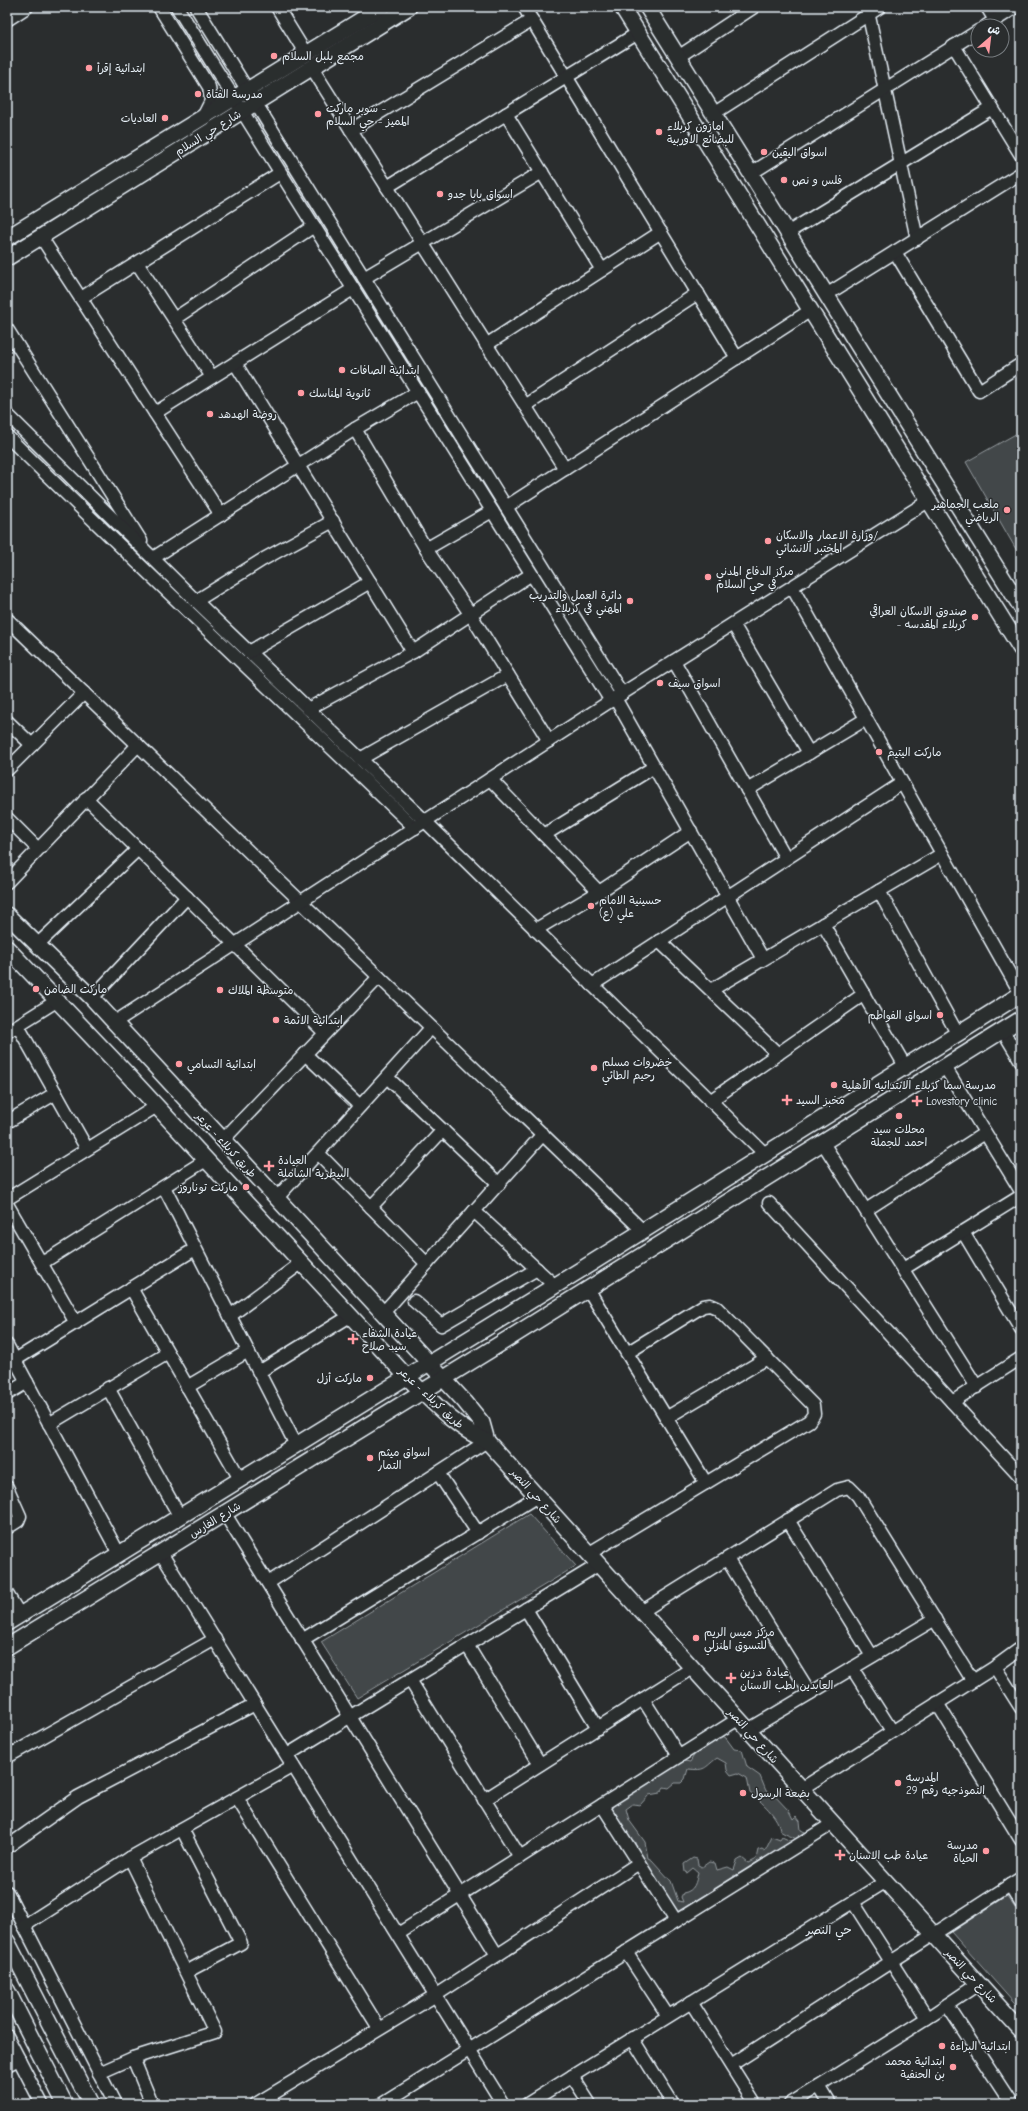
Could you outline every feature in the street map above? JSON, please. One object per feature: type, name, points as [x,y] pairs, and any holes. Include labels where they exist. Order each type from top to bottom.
[{"type":"main road","points":[[7,238],[234,98],[243,84],[271,75],[382,7]]},
{"type":"main road","name":"شارع حي السلام","points":[[7,258],[258,108],[279,88],[409,7]]},
{"type":"main road","points":[[622,7],[930,500],[1021,649]]},
{"type":"main road","points":[[646,7],[1021,607]]},
{"type":"main road","points":[[662,71],[673,70],[679,59]]},
{"type":"main road","points":[[271,75],[273,83],[279,88]]},
{"type":"main road","points":[[677,95],[684,86],[696,86]]},
{"type":"main road","points":[[878,418],[890,417],[896,408]]},
{"type":"main road","points":[[894,443],[902,432],[911,432]]},
{"type":"main road","name":"طريق كربلاء - عرعر","points":[[7,915],[115,1022],[222,1141],[444,1379],[482,1423],[487,1441]]},
{"type":"main road","name":"طريق كربلاء - عرعر","points":[[8,951],[58,1000],[407,1377],[470,1434],[487,1441]]},
{"type":"main road","name":"شارع الفارس","points":[[7,1623],[556,1286],[1021,994]]},
{"type":"main road","name":"شارع الفارس","points":[[7,1647],[444,1379],[1021,1019]]},
{"type":"main road","points":[[494,1324],[491,1326],[489,1335],[494,1342],[503,1342]]},
{"type":"main road","points":[[408,1340],[423,1348],[433,1351],[456,1347]]},
{"type":"main road","points":[[384,1415],[389,1408],[388,1402],[381,1396],[380,1393],[394,1375],[395,1368],[392,1360]]},
{"type":"main road","name":"شارع حي النصر","points":[[487,1441],[593,1560],[1021,2031]]},
{"type":"main road","points":[[7,1941],[91,2104]]},
{"type":"main road","points":[[7,1990],[66,2104]]},
{"type":"street","points":[[159,7],[208,87],[211,101],[203,117]]},
{"type":"street","points":[[177,7],[601,686],[616,698]]},
{"type":"street","points":[[196,7],[613,680],[616,698],[654,768],[763,959]]},
{"type":"street","points":[[277,7],[306,54]]},
{"type":"street","points":[[524,7],[737,358]]},
{"type":"street","points":[[679,59],[741,10],[754,7]]},
{"type":"street","points":[[713,114],[867,11],[880,7]]},
{"type":"street","points":[[987,7],[989,18]]},
{"type":"street","points":[[998,18],[1016,7]]},
{"type":"street","points":[[7,20],[26,8]]},
{"type":"street","points":[[867,11],[917,239]]},
{"type":"street","points":[[351,130],[532,20]]},
{"type":"street","points":[[387,187],[638,33]]},
{"type":"street","points":[[750,174],[970,36]]},
{"type":"street","points":[[954,46],[1021,155]]},
{"type":"street","points":[[312,68],[565,469]]},
{"type":"street","points":[[226,84],[234,87],[238,84],[243,84]]},
{"type":"street","points":[[787,233],[992,108]]},
{"type":"street","points":[[506,114],[602,270]]},
{"type":"street","points":[[364,278],[542,172]]},
{"type":"street","points":[[81,298],[280,173]]},
{"type":"street","points":[[826,295],[1021,174]]},
{"type":"street","points":[[174,319],[314,226]]},
{"type":"street","points":[[486,344],[661,232]]},
{"type":"street","points":[[42,237],[220,515]]},
{"type":"street","points":[[895,252],[979,390],[1021,364]]},
{"type":"street","points":[[138,263],[212,377]]},
{"type":"street","points":[[155,414],[353,289]]},
{"type":"street","points":[[525,406],[698,293]]},
{"type":"street","points":[[506,507],[811,310]]},
{"type":"street","points":[[7,329],[153,558]]},
{"type":"street","points":[[235,363],[413,652]]},
{"type":"street","points":[[153,558],[355,429],[418,392]]},
{"type":"street","points":[[7,414],[196,601],[360,759],[420,825]]},
{"type":"street","points":[[355,429],[426,549],[471,615],[550,741]]},
{"type":"street","points":[[7,436],[239,662],[535,930],[765,1154]]},
{"type":"street","points":[[449,443],[454,445],[459,443],[462,436]]},
{"type":"street","points":[[456,454],[459,447],[464,446],[469,448]]},
{"type":"street","points":[[115,1022],[616,698],[930,500]]},
{"type":"street","points":[[426,549],[492,511]]},
{"type":"street","points":[[196,601],[262,560],[333,521]]},
{"type":"street","points":[[308,709],[413,652],[527,577]]},
{"type":"street","points":[[249,652],[370,582]]},
{"type":"street","points":[[792,587],[1021,994]]},
{"type":"street","points":[[7,619],[642,1231]]},
{"type":"street","points":[[733,624],[809,753]]},
{"type":"street","points":[[674,661],[786,858]]},
{"type":"street","points":[[360,759],[508,675]]},
{"type":"street","points":[[601,686],[608,687],[612,684],[613,680]]},
{"type":"street","points":[[7,770],[84,693]]},
{"type":"street","points":[[747,790],[866,719]]},
{"type":"street","points":[[7,721],[32,746]]},
{"type":"street","points":[[7,882],[138,745]]},
{"type":"street","points":[[544,835],[654,768]]},
{"type":"street","points":[[490,779],[599,892]]},
{"type":"street","points":[[592,985],[902,783]]},
{"type":"street","points":[[86,798],[325,1033]]},
{"type":"street","points":[[7,818],[38,848]]},
{"type":"street","points":[[535,930],[599,892],[691,831]]},
{"type":"street","points":[[37,945],[138,849]]},
{"type":"street","points":[[711,990],[942,854]]},
{"type":"street","points":[[879,891],[957,1033]]},
{"type":"street","points":[[92,998],[187,897]]},
{"type":"street","points":[[823,924],[905,1066]]},
{"type":"street","points":[[659,942],[778,1054]]},
{"type":"street","points":[[222,1141],[379,977]]},
{"type":"street","points":[[710,1101],[864,994]]},
{"type":"street","points":[[58,1000],[12,1029],[56,1093],[86,1149]]},
{"type":"street","points":[[276,1199],[431,1028]]},
{"type":"street","points":[[1003,1031],[1021,1061]]},
{"type":"street","points":[[305,1054],[360,1106]]},
{"type":"street","points":[[945,1067],[1021,1191]]},
{"type":"street","points":[[387,1076],[498,1184]]},
{"type":"street","points":[[7,1122],[56,1093]]},
{"type":"street","points":[[7,1199],[157,1106]]},
{"type":"street","points":[[371,1207],[443,1130]]},
{"type":"street","points":[[866,1210],[985,1133]]},
{"type":"street","points":[[383,1313],[543,1134]]},
{"type":"street","points":[[823,1143],[977,1386]]},
{"type":"street","points":[[318,1153],[427,1264]]},
{"type":"street","points":[[42,1263],[206,1160]]},
{"type":"street","points":[[164,1187],[296,1445]]},
{"type":"street","points":[[903,1269],[1021,1196]]},
{"type":"street","points":[[769,1203],[1021,1477]]},
{"type":"street","points":[[7,1204],[76,1322]]},
{"type":"street","points":[[474,1212],[556,1286]]},
{"type":"street","points":[[963,1232],[1021,1329]]},
{"type":"street","points":[[15,1360],[195,1249]]},
{"type":"street","points":[[230,1316],[301,1263]]},
{"type":"street","points":[[414,1301],[441,1325],[537,1269]]},
{"type":"street","points":[[131,1288],[240,1479]]},
{"type":"street","points":[[588,1289],[706,1483]]},
{"type":"street","points":[[287,1755],[526,1609],[593,1560],[706,1483],[809,1421],[814,1414],[813,1405],[718,1308],[710,1305],[703,1306],[627,1353]]},
{"type":"street","points":[[259,1372],[350,1316]]},
{"type":"street","points":[[7,1345],[119,1554]]},
{"type":"street","points":[[187,1387],[248,1351]]},
{"type":"street","points":[[49,1424],[168,1353]]},
{"type":"street","points":[[666,1418],[766,1358]]},
{"type":"street","points":[[952,1402],[1021,1358]]},
{"type":"street","points":[[7,1394],[27,1382]]},
{"type":"street","points":[[108,1388],[180,1517]]},
{"type":"street","points":[[268,1583],[487,1441]]},
{"type":"street","points":[[438,1473],[478,1533]]},
{"type":"street","points":[[7,1487],[20,1516],[18,1521],[7,1528]]},
{"type":"street","points":[[641,1612],[837,1490],[849,1487],[854,1490],[973,1680]]},
{"type":"street","points":[[302,1640],[536,1497]]},
{"type":"street","points":[[225,1514],[497,1955]]},
{"type":"street","points":[[788,1520],[872,1656]]},
{"type":"street","points":[[161,1553],[503,2104]]},
{"type":"street","points":[[727,1559],[810,1693]]},
{"type":"street","points":[[7,1594],[20,1615]]},
{"type":"street","points":[[526,1609],[598,1728]]},
{"type":"street","points":[[748,1730],[935,1619]]},
{"type":"street","points":[[7,1757],[215,1639]]},
{"type":"street","points":[[467,1645],[540,1764]]},
{"type":"street","points":[[800,1788],[995,1667],[1021,1648]]},
{"type":"street","points":[[995,1667],[1021,1708]]},
{"type":"street","points":[[484,1800],[692,1668]]},
{"type":"street","points":[[852,1668],[892,1731]]},
{"type":"street","points":[[410,1680],[520,1857]]},
{"type":"street","points":[[643,1699],[679,1756]]},
{"type":"street","points":[[937,1703],[1021,1840]]},
{"type":"street","points":[[7,1847],[78,1797],[255,1704]]},
{"type":"street","points":[[398,1934],[738,1719]]},
{"type":"street","points":[[24,1926],[130,1858],[294,1766]]},
{"type":"street","points":[[237,1798],[379,2028]]},
{"type":"street","points":[[602,1805],[676,1921]]},
{"type":"street","points":[[382,2104],[832,1824]]},
{"type":"street","points":[[182,1829],[241,1943],[186,1972]]},
{"type":"street","points":[[99,2073],[133,2058],[215,2032],[130,1858]]},
{"type":"street","points":[[256,2104],[379,2028],[436,1995],[639,1863]]},
{"type":"street","points":[[731,2065],[1021,1878]]},
{"type":"street","points":[[527,2104],[885,1882]]},
{"type":"street","points":[[1010,1885],[1021,1903]]},
{"type":"street","points":[[7,1892],[115,2104]]},
{"type":"street","points":[[853,1902],[927,2018]]},
{"type":"street","points":[[626,1952],[668,2016]]},
{"type":"street","points":[[790,2104],[927,2018],[978,1984]]},
{"type":"street","points":[[691,2002],[755,2104]]},
{"type":"street","points":[[947,2005],[1012,2104]]},
{"type":"street","points":[[7,2036],[42,2104]]},
{"type":"street","points":[[632,2038],[673,2104]]},
{"type":"street","points":[[133,2058],[152,2104]]},
{"type":"street","points":[[7,2065],[19,2059]]},
{"type":"street","points":[[572,2076],[590,2104]]},
{"type":"street","points":[[819,2086],[830,2104]]},
{"type":"shaded area","name":"ملعب الجماهير الرياضي","points":[[1021,431],[1021,558],[966,462]]},
{"type":"shaded area","points":[[529,1514],[576,1566],[357,1698],[321,1642]]},
{"type":"shaded area","points":[[719,1734],[726,1738],[734,1749],[742,1750],[747,1767],[760,1776],[766,1791],[773,1794],[789,1811],[793,1819],[796,1816],[800,1821],[801,1830],[807,1833],[799,1841],[780,1831],[777,1821],[773,1815],[750,1793],[747,1778],[738,1773],[731,1775],[727,1770],[726,1763],[717,1758],[702,1769],[688,1769],[685,1779],[681,1783],[675,1783],[669,1788],[664,1787],[660,1793],[649,1795],[640,1805],[633,1804],[626,1809],[629,1820],[645,1842],[648,1858],[652,1860],[671,1881],[678,1901],[683,1902],[681,1897],[683,1893],[690,1890],[696,1883],[698,1872],[693,1868],[687,1873],[685,1872],[684,1864],[693,1858],[697,1859],[698,1865],[702,1867],[709,1862],[715,1863],[717,1870],[728,1867],[734,1870],[737,1861],[742,1858],[748,1863],[756,1859],[758,1850],[762,1849],[765,1851],[772,1837],[780,1840],[782,1837],[795,1843],[785,1850],[780,1848],[744,1879],[734,1875],[730,1885],[718,1887],[716,1891],[679,1916],[654,1882],[651,1869],[636,1855],[635,1842],[623,1832],[608,1808],[612,1806],[612,1799],[680,1760],[690,1762],[699,1747]]},
{"type":"shaded area","points":[[1007,1896],[1021,1917],[1021,2011],[951,1932]]},
{"type":"place","name":"مجمع بلبل السلام","points":[[274,56]]},
{"type":"place","name":"ابتدائية إقرأ","points":[[89,68]]},
{"type":"place","name":"مدرسة الفتاة","points":[[198,94]]},
{"type":"place","name":"سوبر ماركت - المميز - حي السلام","points":[[318,114]]},
{"type":"place","name":"العاديات","points":[[165,118]]},
{"type":"place","name":"امازون كربلاء للبضائع الاوربية","points":[[659,132]]},
{"type":"place","name":"اسواق اليقين","points":[[764,152]]},
{"type":"place","name":"فلس و نص","points":[[784,180]]},
{"type":"place","name":"اسواق بابا جدو","points":[[440,194]]},
{"type":"place","name":"ابتدائية الصافات","points":[[342,370]]},
{"type":"place","name":"ثانوية المناسك","points":[[301,393]]},
{"type":"place","name":"روضة الهدهد","points":[[210,414]]},
{"type":"place","name":"ملعب الجماهير الرياضي","points":[[1007,510]]},
{"type":"place","name":"وزارة الاعمار والاسكان/ المختبر الانشائي","points":[[768,541]]},
{"type":"place","name":"مركز الدفاع المدني في حي السلام","points":[[708,577]]},
{"type":"place","name":"دائرة العمل والتدريب المهني في كربلاء","points":[[630,601]]},
{"type":"place","name":"صندوق الاسكان العراقي - كربلاء المقدسه","points":[[975,617]]},
{"type":"place","name":"اسواق سيف","points":[[660,683]]},
{"type":"place","name":"ماركت اليتيم","points":[[879,752]]},
{"type":"place","name":"حسينية الامام علي (ع)","points":[[591,906]]},
{"type":"place","name":"ماركت الضامن","points":[[36,989]]},
{"type":"place","name":"متوسطة الملاك","points":[[220,990]]},
{"type":"place","name":"اسواق الفواطم","points":[[940,1015]]},
{"type":"place","name":"ابتدائية الائمة","points":[[276,1020]]},
{"type":"place","name":"ابتدائية التسامي","points":[[179,1064]]},
{"type":"place","name":"خضروات مسلم رحيم الطائي","points":[[594,1068]]},
{"type":"place","name":"مدرسة سما كربلاء الابتدائيه الأهلية","points":[[834,1085]]},
{"type":"place","name":"مخبز السيد","points":[[787,1100]]},
{"type":"place","name":"Lovestory clinic","points":[[917,1101]]},
{"type":"place","name":"محلات سيد احمد للجملة","points":[[899,1116]]},
{"type":"place","name":"العيادة البيطرية الشاملة","points":[[269,1166]]},
{"type":"place","name":"ماركت توناروز","points":[[246,1187]]},
{"type":"place","name":"عيادة الشفاء سيد صلاح","points":[[353,1339]]},
{"type":"place","name":"ماركت أزل","points":[[370,1378]]},
{"type":"place","name":"اسواق ميثم التمار","points":[[370,1458]]},
{"type":"place","name":"مركز ميس الريم للتسوق المنزلي","points":[[696,1638]]},
{"type":"place","name":"عيادة د.زين العابدين لطب الاسنان","points":[[731,1678]]},
{"type":"place","name":"المدرسه النموذجيه رقم 29","points":[[898,1783]]},
{"type":"place","name":"بضعة الرسول","points":[[743,1793]]},
{"type":"place","name":"مدرسة الحياة","points":[[986,1851]]},
{"type":"place","name":"عيادة طب الاسنان","points":[[840,1855]]},
{"type":"place","name":"ابتدائية البراءة","points":[[942,2046]]},
{"type":"place","name":"ابتدائية محمد بن الحنفية","points":[[953,2067]]},
{"type":"district","name":"حي النصر","points":[[829,1930]]}]
